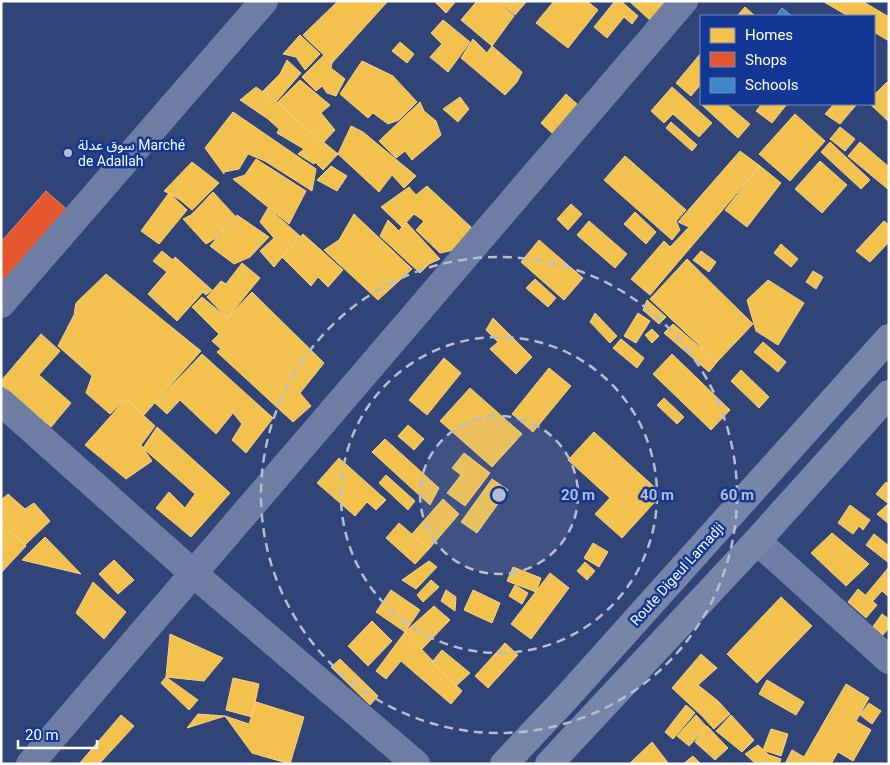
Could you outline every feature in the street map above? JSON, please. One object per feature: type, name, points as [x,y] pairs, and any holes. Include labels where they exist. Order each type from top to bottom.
[{"type":"main road","name":"Route Digeul Lamadji","points":[[504,764],[567,697],[889,338]]},
{"type":"main road","points":[[549,764],[757,541],[889,394]]},
{"type":"street","points":[[1,304],[264,1]]},
{"type":"street","points":[[30,764],[684,1]]},
{"type":"street","points":[[1,402],[194,574],[416,764]]},
{"type":"street","points":[[757,541],[889,660]]},
{"type":"building: Homes","points":[[338,1],[388,1],[332,63],[303,35]]},
{"type":"building: Homes","points":[[434,1],[456,1],[446,13]]},
{"type":"building: Homes","points":[[477,1],[496,1],[514,16],[492,46],[461,20]]},
{"type":"building: Homes","points":[[497,1],[527,1],[515,15]]},
{"type":"building: Homes","points":[[554,1],[587,1],[598,10],[568,48],[536,23]]},
{"type":"building: Homes","points":[[615,1],[621,1],[638,16],[632,24],[624,17],[607,38],[594,27]]},
{"type":"building: Homes","points":[[629,1],[670,1],[652,22]]},
{"type":"building: Homes","points":[[862,1],[889,17],[889,41],[875,33],[875,15],[846,15],[824,2]]},
{"type":"building: Homes","points":[[745,7],[754,15],[738,15]]},
{"type":"building: Homes","points":[[443,20],[470,42],[448,72],[430,57],[442,44],[431,33]]},
{"type":"building: Homes","points":[[300,35],[320,54],[305,70],[296,57],[283,54]]},
{"type":"building: Homes","points":[[473,39],[487,53],[492,46],[522,72],[517,82],[505,95],[461,58]]},
{"type":"building: Homes","points":[[400,42],[414,54],[407,63],[392,51]]},
{"type":"building: Homes","points":[[700,54],[700,85],[691,96],[676,83]]},
{"type":"building: Homes","points":[[324,55],[332,63],[331,68],[345,79],[336,96],[327,93],[322,86],[316,91],[302,77]]},
{"type":"building: Homes","points":[[287,60],[301,73],[276,102],[263,91],[280,74]]},
{"type":"building: Homes","points":[[362,61],[393,76],[417,102],[399,120],[388,124],[373,113],[368,118],[340,94]]},
{"type":"building: Homes","points":[[300,80],[330,105],[321,113],[335,130],[323,143],[295,120],[278,102]]},
{"type":"building: Homes","points":[[887,82],[889,84],[889,122],[871,105],[875,105],[875,94]]},
{"type":"building: Homes","points":[[256,87],[281,105],[338,154],[323,170],[315,162],[314,164],[298,154],[304,149],[277,133],[279,129],[268,119],[240,100]]},
{"type":"building: Homes","points":[[672,87],[712,123],[699,137],[673,114],[664,123],[651,111]]},
{"type":"building: Homes","points":[[566,94],[578,105],[553,134],[541,123]]},
{"type":"building: Homes","points":[[460,97],[469,109],[458,122],[443,109]]},
{"type":"building: Homes","points":[[420,102],[424,111],[436,121],[441,135],[412,160],[405,151],[396,158],[379,141]]},
{"type":"building: Homes","points":[[702,105],[727,105],[750,124],[738,138]]},
{"type":"building: Homes","points":[[761,105],[786,105],[772,123],[756,111]]},
{"type":"building: Homes","points":[[833,105],[856,105],[840,124],[825,114]]},
{"type":"building: Homes","points":[[233,112],[316,169],[312,191],[265,161],[248,154],[239,169],[224,172],[224,174],[205,148]]},
{"type":"building: Homes","points":[[795,114],[825,141],[790,181],[759,154]]},
{"type":"building: Homes","points":[[671,122],[697,145],[692,151],[666,128]]},
{"type":"building: Homes","points":[[351,126],[363,132],[416,176],[404,188],[392,175],[379,192],[338,154]]},
{"type":"building: Homes","points":[[840,127],[855,139],[845,151],[830,139]]},
{"type":"building: Homes","points":[[830,142],[870,180],[861,189],[821,152]]},
{"type":"building: Homes","points":[[860,142],[889,167],[889,190],[848,156]]},
{"type":"building: Homes","points":[[740,151],[760,166],[650,295],[631,279],[664,241],[670,247],[689,227],[678,222]]},
{"type":"building: Homes","points":[[625,156],[686,210],[676,221],[680,230],[672,240],[604,180]]},
{"type":"building: Homes","points":[[256,159],[306,191],[289,224],[233,179],[245,175]]},
{"type":"building: Homes","points":[[820,161],[847,185],[822,213],[795,189]]},
{"type":"building: Homes","points":[[192,162],[219,183],[192,210],[179,199],[164,191]]},
{"type":"building: Homes","points":[[331,166],[347,176],[337,191],[317,180]]},
{"type":"building: Homes","points":[[760,166],[781,183],[747,227],[725,210]]},
{"type":"building: Homes","points":[[427,186],[473,229],[454,250],[440,253],[416,230],[424,221],[414,214],[402,227],[381,207],[409,187],[416,195]]},
{"type":"building: Homes","points":[[213,192],[235,216],[216,238],[206,244],[183,219],[191,215]]},
{"type":"building: Homes","points":[[169,193],[187,210],[159,244],[141,231]]},
{"type":"building: Homes","points":[[571,204],[582,214],[568,230],[557,219]]},
{"type":"building: Homes","points":[[268,208],[300,236],[274,267],[260,251],[274,238],[260,222]]},
{"type":"building: Homes","points":[[635,212],[656,232],[646,244],[624,224]]},
{"type":"building: Homes","points":[[354,214],[412,269],[378,300],[324,250],[339,240]]},
{"type":"building: Homes","points":[[237,215],[269,237],[250,257],[234,264],[210,246]]},
{"type":"building: Homes","points":[[388,220],[399,231],[406,222],[440,259],[429,264],[420,273],[380,236]]},
{"type":"building: Homes","points":[[589,221],[627,254],[615,268],[577,235]]},
{"type":"building: Homes","points":[[884,221],[889,225],[889,242],[870,262],[856,251]]},
{"type":"building: Homes","points":[[303,234],[343,270],[328,287],[318,277],[311,286],[282,257]]},
{"type":"building: Homes","points":[[539,240],[583,278],[564,300],[521,262]]},
{"type":"building: Homes","points":[[781,244],[798,259],[791,267],[774,253]]},
{"type":"building: Homes","points":[[162,251],[173,260],[175,257],[212,290],[206,295],[203,292],[177,321],[148,294],[167,272],[153,261]]},
{"type":"building: Homes","points":[[701,251],[716,262],[709,272],[693,260]]},
{"type":"building: Homes","points":[[687,259],[753,324],[717,362],[650,299]]},
{"type":"building: Homes","points":[[242,263],[260,278],[227,318],[207,297],[221,281],[226,284]]},
{"type":"building: Homes","points":[[813,271],[823,277],[816,289],[806,282]]},
{"type":"building: Homes","points":[[106,274],[201,351],[144,415],[126,399],[110,414],[86,393],[92,376],[58,346],[74,315],[76,303]]},
{"type":"building: Homes","points":[[535,279],[556,298],[548,307],[526,288]]},
{"type":"building: Homes","points":[[768,280],[804,303],[778,345],[756,331],[747,300]]},
{"type":"building: Homes","points":[[252,292],[324,363],[300,393],[311,406],[293,422],[217,352],[221,349],[212,341],[219,334],[192,307],[202,297],[227,318]]},
{"type":"building: Homes","points":[[647,300],[666,317],[659,324],[643,310]]},
{"type":"building: Homes","points":[[595,313],[617,336],[610,343],[590,322]]},
{"type":"building: Homes","points":[[638,313],[650,321],[636,343],[624,336]]},
{"type":"building: Homes","points":[[493,318],[532,357],[516,374],[490,349],[498,342],[486,330]]},
{"type":"building: Homes","points":[[673,324],[717,362],[709,372],[664,333]]},
{"type":"building: Homes","points":[[652,329],[659,336],[652,343],[645,335]]},
{"type":"building: Homes","points":[[41,334],[60,351],[39,375],[71,403],[51,427],[1,385],[1,381]]},
{"type":"building: Homes","points":[[621,339],[644,358],[637,368],[613,348]]},
{"type":"building: Homes","points":[[763,342],[786,362],[778,372],[754,352]]},
{"type":"building: Homes","points":[[202,354],[273,418],[246,453],[232,440],[242,424],[233,413],[216,434],[180,400],[167,414],[155,403]]},
{"type":"building: Homes","points":[[672,354],[730,410],[711,430],[653,374]]},
{"type":"building: Homes","points":[[444,358],[461,373],[427,415],[409,400]]},
{"type":"building: Homes","points":[[549,368],[571,386],[533,432],[512,414]]},
{"type":"building: Homes","points":[[741,370],[769,397],[759,408],[731,381]]},
{"type":"building: Homes","points":[[470,388],[522,434],[492,467],[440,421]]},
{"type":"building: Homes","points":[[664,398],[684,417],[677,424],[657,405]]},
{"type":"building: Homes","points":[[126,399],[155,426],[141,445],[152,461],[126,479],[85,445]]},
{"type":"building: Homes","points":[[408,425],[424,439],[414,450],[398,436]]},
{"type":"building: Homes","points":[[157,427],[230,493],[191,537],[156,508],[169,492],[185,508],[195,494],[143,448]]},
{"type":"building: Homes","points":[[594,432],[662,494],[622,538],[595,514],[610,498],[568,460]]},
{"type":"building: Homes","points":[[385,439],[439,488],[430,505],[372,452]]},
{"type":"building: Homes","points":[[464,453],[490,473],[465,506],[447,493],[461,475],[452,468]]},
{"type":"building: Homes","points":[[339,458],[386,500],[376,510],[367,502],[355,516],[317,483]]},
{"type":"building: Homes","points":[[386,475],[415,501],[408,510],[379,483]]},
{"type":"building: Homes","points":[[492,479],[508,490],[477,533],[461,522]]},
{"type":"building: Homes","points":[[886,482],[889,484],[889,504],[876,494]]},
{"type":"building: Homes","points":[[8,494],[25,509],[34,503],[50,521],[25,545],[1,523],[1,500]]},
{"type":"building: Homes","points":[[443,499],[459,514],[429,549],[412,534]]},
{"type":"building: Homes","points":[[850,505],[870,520],[863,530],[859,526],[853,534],[838,523]]},
{"type":"building: Homes","points":[[889,505],[889,524],[877,514]]},
{"type":"building: Homes","points":[[399,523],[429,549],[415,564],[386,538]]},
{"type":"building: Homes","points":[[1,524],[26,546],[1,573]]},
{"type":"building: Homes","points":[[832,533],[869,564],[846,586],[811,553]]},
{"type":"building: Homes","points":[[874,534],[889,546],[889,563],[866,545]]},
{"type":"building: Homes","points":[[45,537],[81,574],[22,560]]},
{"type":"building: Homes","points":[[593,543],[608,552],[599,567],[584,558]]},
{"type":"building: Homes","points":[[114,560],[134,580],[118,594],[99,574]]},
{"type":"building: Homes","points":[[429,561],[437,567],[416,589],[402,580]]},
{"type":"building: Homes","points":[[585,562],[595,571],[587,580],[577,571]]},
{"type":"building: Homes","points":[[513,567],[541,578],[536,592],[507,581]]},
{"type":"building: Homes","points":[[889,567],[889,597],[882,591],[871,603],[864,597]]},
{"type":"building: Homes","points":[[550,573],[569,588],[531,639],[511,624]]},
{"type":"building: Homes","points":[[431,580],[439,587],[423,602],[417,595]]},
{"type":"building: Homes","points":[[93,582],[126,612],[104,639],[76,613]]},
{"type":"building: Homes","points":[[515,585],[528,593],[522,604],[509,596]]},
{"type":"building: Homes","points":[[858,589],[877,605],[866,618],[848,602]]},
{"type":"building: Homes","points":[[391,590],[420,610],[405,632],[376,612]]},
{"type":"building: Homes","points":[[446,590],[456,597],[455,611],[441,601]]},
{"type":"building: Homes","points":[[473,590],[500,603],[492,623],[464,610]]},
{"type":"building: Homes","points":[[781,597],[812,626],[757,683],[727,654]]},
{"type":"building: Homes","points":[[434,606],[450,620],[421,650],[405,632]]},
{"type":"building: Homes","points":[[882,614],[889,619],[889,628],[882,636],[872,628]]},
{"type":"building: Homes","points":[[372,621],[392,641],[368,666],[348,646]]},
{"type":"building: Homes","points":[[405,632],[462,691],[451,704],[401,661],[386,679],[376,671]]},
{"type":"building: Homes","points":[[170,634],[223,658],[204,681],[166,677]]},
{"type":"building: Homes","points":[[505,643],[518,655],[488,688],[475,676]]},
{"type":"building: Homes","points":[[442,650],[470,673],[456,686],[432,662]]},
{"type":"building: Homes","points":[[701,654],[717,668],[698,685],[718,701],[702,716],[672,688]]},
{"type":"building: Homes","points":[[340,659],[378,696],[370,705],[331,667]]},
{"type":"building: Homes","points":[[166,677],[198,700],[189,710],[161,683]]},
{"type":"building: Homes","points":[[233,678],[259,684],[252,717],[226,710]]},
{"type":"building: Homes","points":[[767,680],[804,702],[796,715],[759,694]]},
{"type":"building: Homes","points":[[846,684],[869,698],[856,721],[871,730],[853,761],[838,752],[831,764],[785,764],[792,750],[804,757]]},
{"type":"building: Homes","points":[[718,701],[730,714],[714,729],[702,716]]},
{"type":"building: Homes","points":[[256,702],[304,717],[290,764],[252,753],[225,716],[249,724]]},
{"type":"building: Homes","points":[[869,703],[881,711],[872,724],[860,715]]},
{"type":"building: Homes","points":[[686,705],[695,713],[673,739],[665,732]]},
{"type":"building: Homes","points":[[198,714],[225,716],[187,728]]},
{"type":"building: Homes","points":[[121,715],[134,726],[99,764],[79,764]]},
{"type":"building: Homes","points":[[696,715],[707,727],[689,746],[677,736]]},
{"type":"building: Homes","points":[[731,715],[754,740],[742,752],[716,731]]},
{"type":"building: Homes","points":[[707,726],[728,748],[715,760],[695,742]]},
{"type":"building: Homes","points":[[771,729],[788,734],[781,756],[763,750]]},
{"type":"building: Homes","points":[[652,742],[669,764],[629,764]]},
{"type":"building: Homes","points":[[758,745],[769,755],[781,759],[779,764],[756,764],[745,754]]},
{"type":"building: Homes","points":[[693,756],[701,764],[683,764]]},
{"type":"building: Shops","points":[[46,191],[72,214],[1,295],[1,242]]},
{"type":"building: Schools","points":[[782,8],[791,15],[777,15]]},
{"type":"place","name":"سوق عدلة Marché de Adallah","points":[[68,153]]}]
